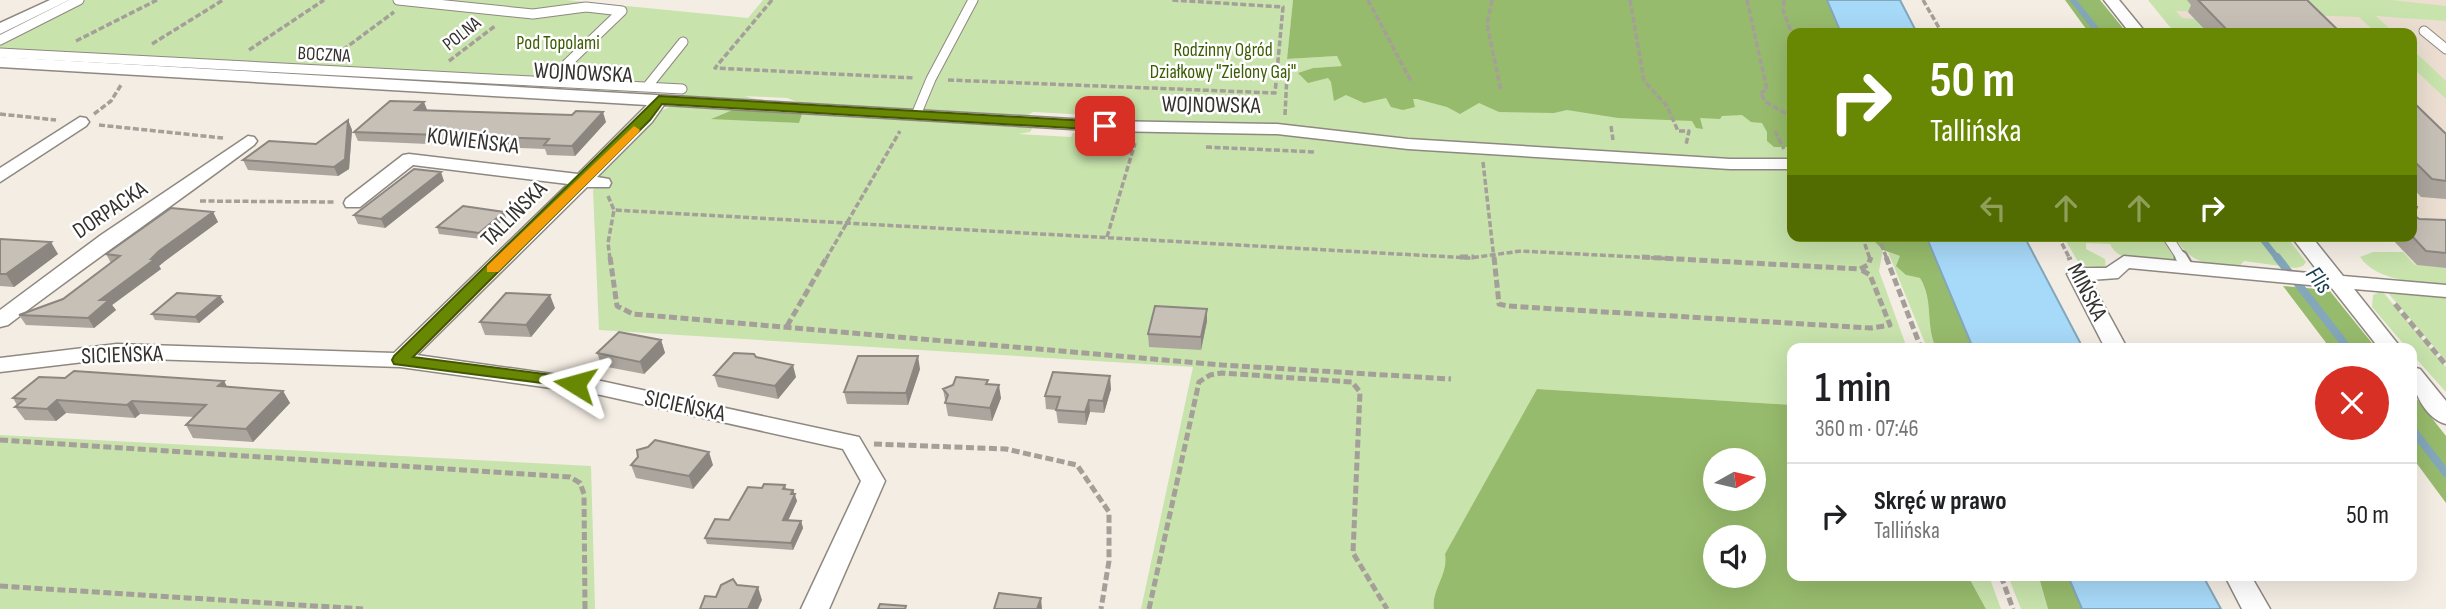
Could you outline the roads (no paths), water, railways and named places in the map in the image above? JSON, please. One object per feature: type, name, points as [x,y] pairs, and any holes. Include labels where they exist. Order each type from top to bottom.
[{"type":"street","points":[[0,29],[62,0]]},
{"type":"street","points":[[2111,0],[2134,28]]},
{"type":"street","name":"WOJNOWSKA","points":[[0,62],[123,65],[665,94],[790,105],[912,124],[1277,129],[1408,144],[1730,163],[1787,157]]},
{"type":"street","name":"TALLIŃSKA","points":[[400,360],[593,181],[665,94]]},
{"type":"street","points":[[0,176],[80,122]]},
{"type":"street","name":"DORPACKA","points":[[0,320],[108,239],[168,201],[248,141]]},
{"type":"street","name":"KOWIEŃSKA","points":[[353,203],[409,159],[593,181]]},
{"type":"street","points":[[2306,242],[2386,343]]},
{"type":"street","name":"MIŃSKA","points":[[2113,343],[2077,274],[2111,274],[2124,262],[2187,267]]},
{"type":"street","points":[[2187,267],[2446,291]]},
{"type":"street","name":"SICIEŃSKA","points":[[0,365],[117,351],[400,360],[601,388],[851,443],[873,481],[815,609]]},
{"type":"street","points":[[2417,379],[2442,406]]},
{"type":"street","points":[[2241,581],[2256,609]]},
{"type":"lane","points":[[0,40],[79,0]]},
{"type":"lane","points":[[398,0],[533,14],[586,8],[622,10],[548,82]]},
{"type":"lane","points":[[912,124],[931,79],[973,0]]},
{"type":"lane","points":[[2424,31],[2446,50]]},
{"type":"lane","points":[[665,94],[682,42]]},
{"type":"lane","name":"BOCZNA","points":[[0,53],[47,55],[123,65],[225,66],[548,82],[665,94]]},
{"type":"lane","points":[[2171,242],[2187,267]]},
{"type":"water","points":[[1827,0],[1900,0],[1914,28],[1839,28]]},
{"type":"water","points":[[1929,242],[2027,242],[2080,343],[1971,343]]},
{"type":"water","points":[[2070,581],[2206,581],[2221,609],[2082,609]]},
{"type":"waterway","name":"Flis","points":[[2073,0],[2095,28]]},
{"type":"waterway","name":"Flis","points":[[2265,242],[2278,259]]},
{"type":"waterway","name":"Flis","points":[[2277,257],[2344,343]]},
{"type":"waterway","name":"Flis","points":[[2417,435],[2446,473]]},
{"type":"park label","name":"Pod Topolami","points":[[558,43]]},
{"type":"park label","name":"Rodzinny Ogród Działkowy \"Zielony Gaj\"","points":[[1223,61]]}]
